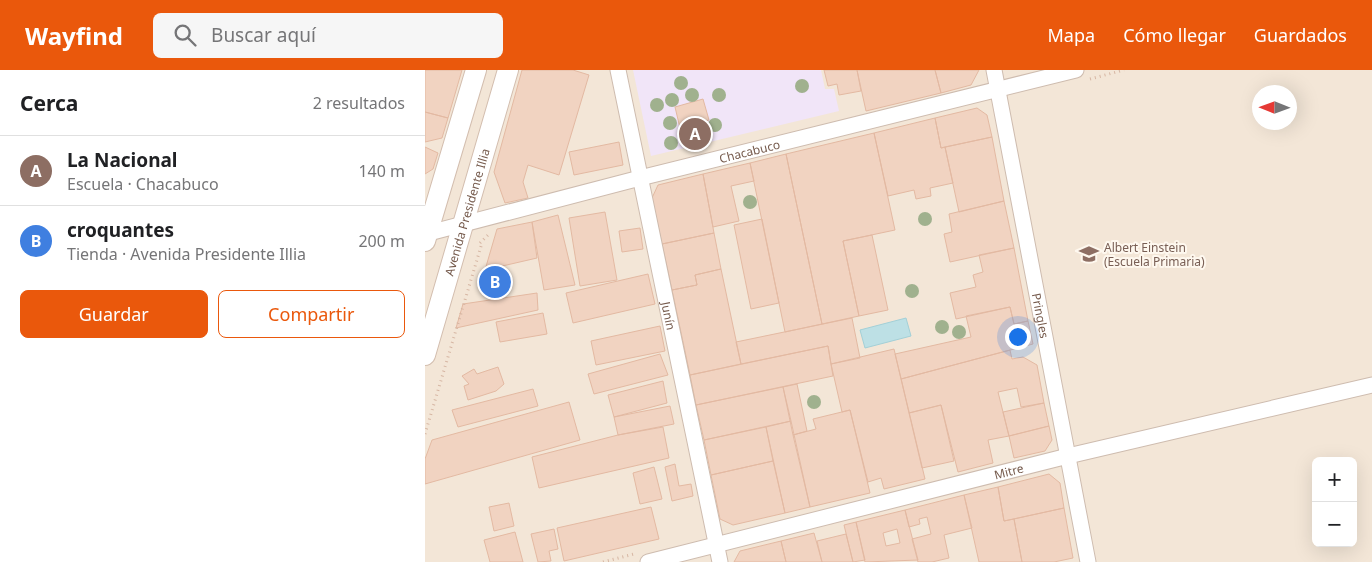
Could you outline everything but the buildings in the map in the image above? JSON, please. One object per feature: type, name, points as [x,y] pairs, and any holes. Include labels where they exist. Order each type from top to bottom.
[{"type":"street","points":[[426,236],[476,70]]},
{"type":"street","name":"Avenida Presidente Illia","points":[[425,355],[508,70]]},
{"type":"street","name":"Junín","points":[[618,70],[720,562]]},
{"type":"street","name":"Pringles","points":[[993,70],[1088,562]]},
{"type":"street","name":"Chacabuco","points":[[426,236],[640,178],[998,91],[1076,70]]},
{"type":"street","name":"Mitre","points":[[648,562],[1068,456],[1372,385]]},
{"type":"path","points":[[425,434],[482,243]]},
{"type":"shaded area","points":[[425,70],[1372,70],[1372,562],[425,562]]},
{"type":"shaded area","points":[[633,70],[821,70],[825,89],[834,89],[839,111],[651,156]]},
{"type":"water","points":[[906,318],[911,336],[865,348],[860,330]]},
{"type":"place","name":"La Nacional","points":[[695,134]]},
{"type":"place","name":"Albert Einstein (Escuela Primaria)","points":[[1089,254]]},
{"type":"place","name":"croquantes","points":[[495,282]]}]
